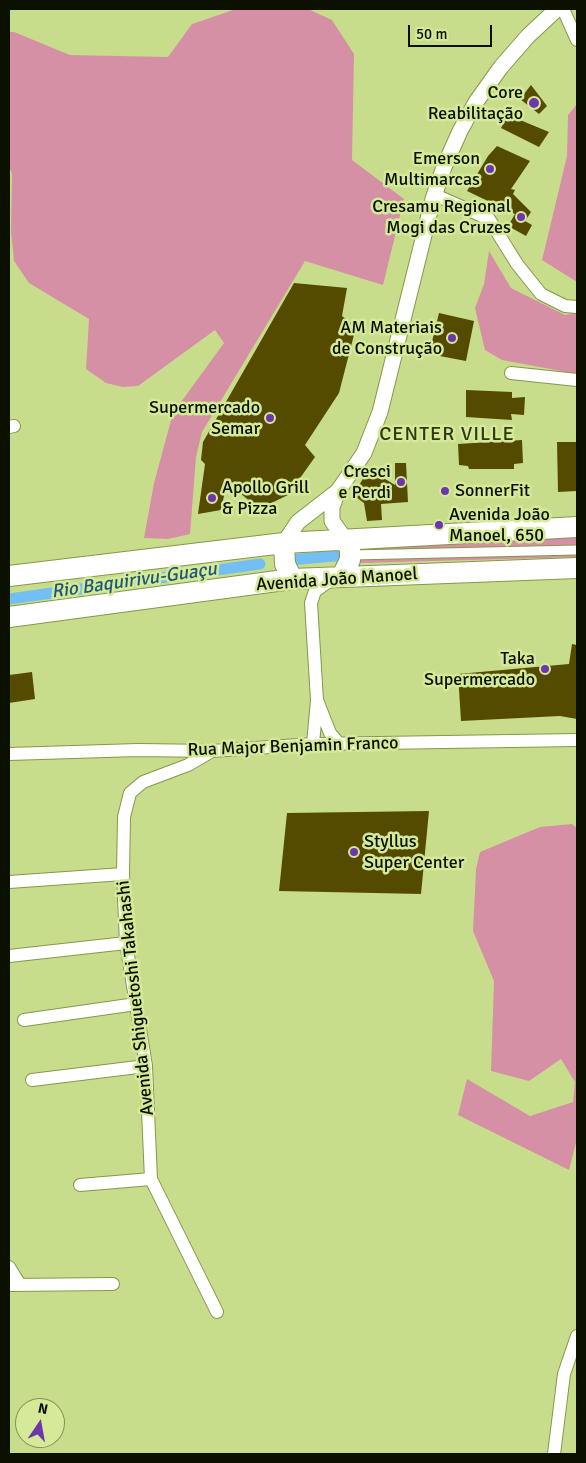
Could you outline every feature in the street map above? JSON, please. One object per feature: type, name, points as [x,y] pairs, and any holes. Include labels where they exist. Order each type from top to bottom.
[{"type":"main road","points":[[9,576],[284,543],[348,547],[577,527]]},
{"type":"main road","points":[[284,543],[285,564],[292,579]]},
{"type":"main road","points":[[342,576],[349,566],[348,547]]},
{"type":"main road","name":"Avenida João Manoel","points":[[9,617],[292,579],[577,568]]},
{"type":"street","points":[[557,9],[528,36],[501,67],[476,102],[450,153],[435,195],[380,412],[364,453],[338,491],[332,508],[332,521],[348,547],[577,550]]},
{"type":"street","points":[[563,9],[577,40]]},
{"type":"street","points":[[435,195],[489,219],[518,264],[541,294],[565,306],[577,306]]},
{"type":"street","points":[[511,373],[577,380]]},
{"type":"street","points":[[284,543],[298,522],[338,491]]},
{"type":"street","points":[[313,744],[318,700],[311,603],[316,591],[321,586],[342,576]]},
{"type":"street","points":[[292,579],[311,603]]},
{"type":"street","points":[[318,700],[330,733],[340,745]]},
{"type":"street","name":"Rua Major Benjamin Franco","points":[[9,754],[138,750],[212,751],[313,744],[577,740]]},
{"type":"street","name":"Avenida Shiguetoshi Takahashi","points":[[212,751],[188,765],[143,782],[130,793],[124,817],[123,874],[126,943],[146,1066],[151,1179],[217,1312]]},
{"type":"street","points":[[9,882],[123,874]]},
{"type":"street","points":[[9,956],[126,943]]},
{"type":"street","points":[[24,1020],[136,1004]]},
{"type":"street","points":[[32,1080],[146,1066]]},
{"type":"street","points":[[80,1185],[151,1179]]},
{"type":"street","points":[[9,1267],[14,1285],[113,1284]]},
{"type":"street","points":[[554,1454],[564,1374],[570,1351],[577,1336]]},
{"type":"shaded area","points":[[236,9],[308,9],[332,20],[354,54],[352,160],[404,199],[383,285],[305,261],[202,432],[196,457],[190,534],[168,539],[144,538],[154,483],[173,413],[224,343],[215,330],[138,386],[123,387],[106,383],[86,369],[89,319],[29,283],[14,261],[11,231],[12,174],[9,166],[9,32],[14,32],[70,55],[168,57],[192,24]]},
{"type":"shaded area","points":[[577,104],[577,282],[542,260],[567,156],[568,115]]},
{"type":"shaded area","points":[[489,251],[511,288],[565,315],[577,313],[577,374],[502,360],[485,350],[475,308],[484,284]]},
{"type":"shaded area","points":[[577,532],[577,557],[360,563],[356,552],[360,542]]},
{"type":"shaded area","points":[[572,824],[577,828],[577,1139],[569,1170],[458,1115],[467,1079],[530,1116],[573,1102],[575,1082],[561,1059],[529,1081],[491,1071],[494,981],[473,931],[476,869],[480,852],[540,827]]},
{"type":"building","name":"Core Reabilitação","points":[[531,85],[547,106],[539,114],[520,99]]},
{"type":"building","points":[[508,115],[549,132],[539,147],[501,128]]},
{"type":"building","points":[[497,146],[530,161],[511,189],[515,190],[513,194],[531,212],[525,221],[532,225],[526,236],[508,226],[515,214],[467,191],[488,156]]},
{"type":"building","name":"Supermercado Semar","points":[[294,283],[347,288],[342,316],[356,327],[339,393],[305,445],[315,457],[288,495],[259,509],[227,482],[221,510],[198,514],[205,464],[201,460],[203,442]]},
{"type":"building","name":"AM Materiais de Construção","points":[[439,313],[474,321],[466,361],[429,354]]},
{"type":"building","points":[[466,390],[512,392],[512,398],[525,397],[524,415],[511,414],[512,420],[466,417]]},
{"type":"building","points":[[522,440],[523,463],[514,464],[514,469],[469,469],[468,466],[459,465],[458,444]]},
{"type":"building","points":[[557,442],[577,442],[577,491],[558,492]]},
{"type":"building","points":[[395,463],[406,463],[408,502],[381,504],[382,520],[367,521],[364,503],[353,495],[369,469],[395,485]]},
{"type":"building","name":"Taka Supermercado","points":[[572,644],[577,645],[577,719],[560,716],[461,721],[458,674],[569,664]]},
{"type":"building","points":[[32,672],[35,699],[9,703],[9,675]]},
{"type":"building","name":"Styllus Super Center","points":[[429,811],[421,894],[279,891],[287,813]]},
{"type":"waterway","name":"Rio Baquirivu-Guaçu","points":[[290,560],[345,555]]},
{"type":"waterway","name":"Rio Baquirivu-Guaçu","points":[[9,599],[260,564]]},
{"type":"place","name":"Core Reabilitação","points":[[534,103]]},
{"type":"place","name":"Emerson Multimarcas","points":[[490,169]]},
{"type":"place","name":"Cresamu Regional Mogi das Cruzes","points":[[521,217]]},
{"type":"place","name":"AM Materiais de Construção","points":[[452,338]]},
{"type":"place","name":"Supermercado Semar","points":[[270,418]]},
{"type":"place","name":"Cresci e Perdi","points":[[401,482]]},
{"type":"place","name":"SonnerFit","points":[[445,491]]},
{"type":"place","name":"Apollo Grill & Pizza","points":[[212,498]]},
{"type":"place","name":"Avenida João Manoel, 650","points":[[439,525]]},
{"type":"place","name":"Taka Supermercado","points":[[545,669]]},
{"type":"place","name":"Styllus Super Center","points":[[354,852]]},
{"type":"district","name":"CENTER VILLE","points":[[447,435]]}]
